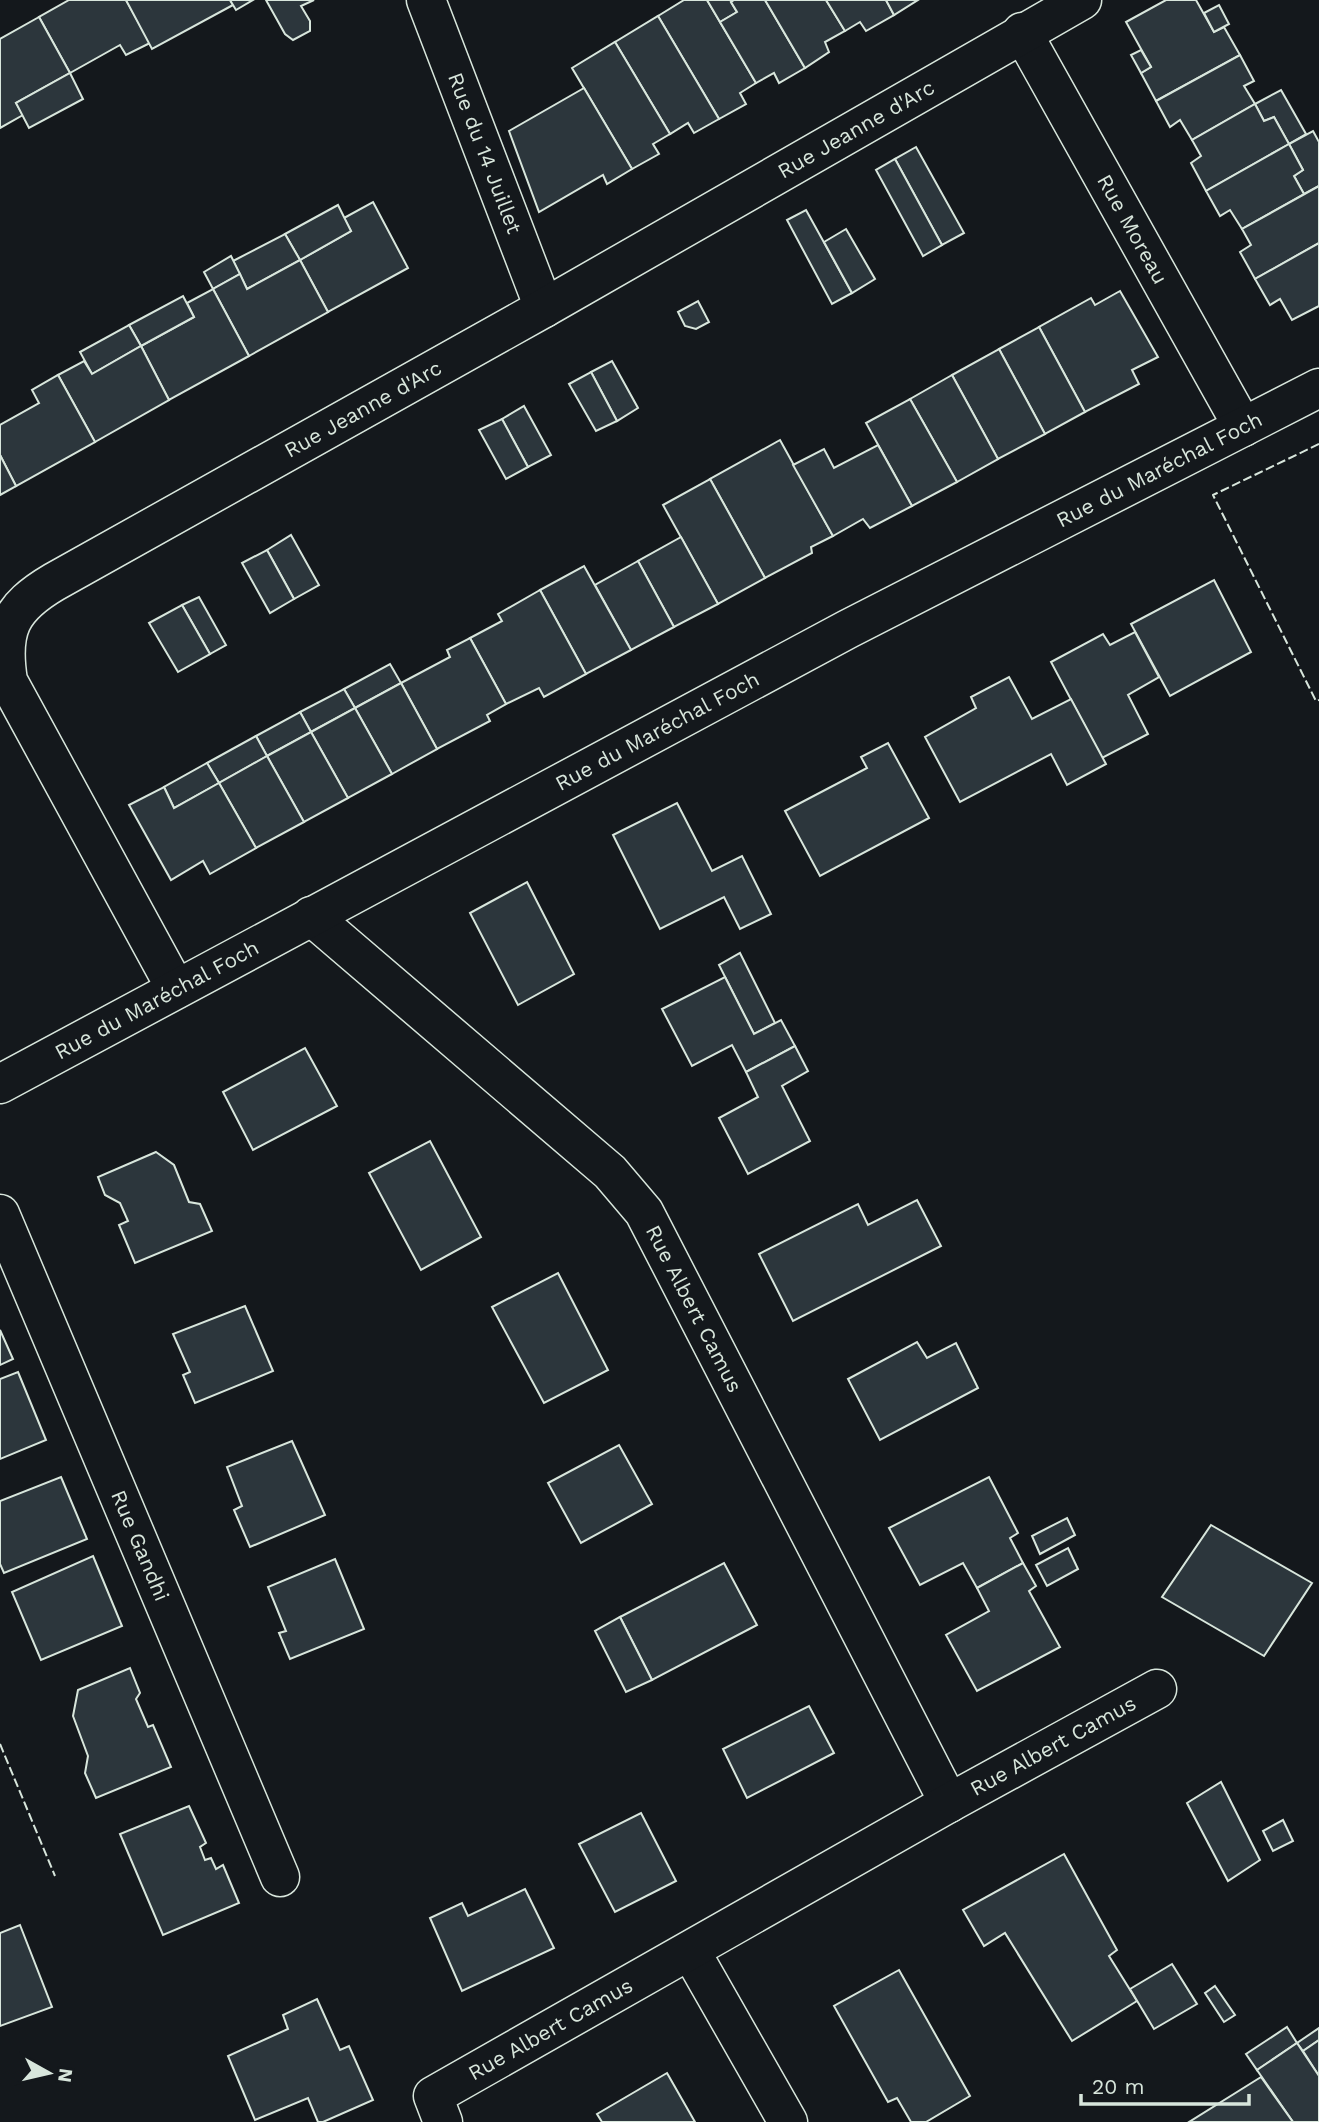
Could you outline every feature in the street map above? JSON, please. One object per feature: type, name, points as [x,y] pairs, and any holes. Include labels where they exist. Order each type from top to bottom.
[{"type":"street","name":"Rue du 14 Juillet","points":[[425,0],[544,308]]},
{"type":"street","name":"Rue Jeanne d'Arc","points":[[176,989],[8,681],[3,646],[14,612],[54,582],[544,308],[1021,32],[1082,0]]},
{"type":"street","name":"Rue Moreau","points":[[1021,32],[1243,427]]},
{"type":"street","name":"Rue du Maréchal Foch","points":[[0,1084],[848,629],[1319,388]]},
{"type":"street","name":"Rue Albert Camus","points":[[311,916],[610,1172],[636,1202],[658,1235],[949,1803]]},
{"type":"street","name":"Rue Gandhi","points":[[0,1214],[280,1877]]},
{"type":"street","name":"Rue Albert Camus","points":[[443,2122],[433,2096],[691,1952],[949,1803],[1157,1689]]},
{"type":"street","points":[[691,1952],[788,2122]]},
{"type":"building","points":[[69,0],[126,0],[150,43],[126,55],[120,45],[70,73],[39,17]]},
{"type":"building","points":[[126,0],[230,0],[233,5],[152,49]]},
{"type":"building","points":[[230,0],[253,0],[236,10]]},
{"type":"building","points":[[266,0],[314,0],[301,6],[310,21],[310,31],[293,40],[285,34]]},
{"type":"building","points":[[684,0],[707,0],[756,83],[740,93],[746,104],[719,119],[658,16]]},
{"type":"building","points":[[707,0],[734,0],[731,2],[737,12],[720,22]]},
{"type":"building","points":[[765,0],[805,68],[779,83],[774,73],[756,83],[720,22],[737,12],[731,2]]},
{"type":"building","points":[[765,0],[826,0],[845,31],[825,42],[829,52],[805,68]]},
{"type":"building","points":[[826,0],[886,0],[894,15],[866,31],[860,22],[845,31]]},
{"type":"building","points":[[886,0],[918,0],[894,15]]},
{"type":"building","points":[[1166,0],[1196,0],[1214,32],[1224,27],[1240,55],[1156,101],[1141,73],[1151,67],[1126,22]]},
{"type":"building","points":[[1219,5],[1229,24],[1214,32],[1204,13]]},
{"type":"building","points":[[658,16],[719,119],[694,133],[688,123],[670,134],[615,42]]},
{"type":"building","points":[[39,17],[70,73],[16,103],[23,115],[0,128],[0,39]]},
{"type":"building","points":[[615,42],[670,134],[653,144],[659,154],[632,169],[572,68]]},
{"type":"building","points":[[1141,50],[1151,67],[1141,73],[1131,55]]},
{"type":"building","points":[[1240,55],[1254,81],[1244,86],[1255,104],[1192,140],[1180,120],[1170,127],[1156,101]]},
{"type":"building","points":[[70,73],[83,99],[29,128],[16,103]]},
{"type":"building","points":[[584,88],[632,169],[607,184],[603,175],[539,212],[509,131]]},
{"type":"building","points":[[1281,90],[1306,134],[1289,144],[1274,117],[1264,121],[1255,104]]},
{"type":"building","points":[[1255,104],[1264,121],[1274,117],[1289,144],[1206,191],[1191,163],[1201,156],[1192,140]]},
{"type":"building","points":[[1313,131],[1319,142],[1319,186],[1304,194],[1294,176],[1303,170],[1289,144]]},
{"type":"building","points":[[1289,144],[1303,170],[1294,176],[1304,194],[1242,229],[1230,210],[1220,216],[1206,191]]},
{"type":"building","points":[[916,147],[964,233],[942,245],[895,159]]},
{"type":"building","points":[[895,159],[942,245],[923,256],[876,170]]},
{"type":"building","points":[[1319,186],[1319,243],[1255,279],[1240,252],[1251,245],[1242,229]]},
{"type":"building","points":[[373,202],[408,268],[328,312],[300,260],[351,231],[344,218]]},
{"type":"building","points":[[338,205],[351,231],[300,260],[285,234]]},
{"type":"building","points":[[806,210],[852,293],[832,304],[787,220]]},
{"type":"building","points":[[846,229],[875,279],[852,293],[824,242]]},
{"type":"building","points":[[285,234],[300,260],[247,289],[233,261]]},
{"type":"building","points":[[1319,243],[1319,306],[1292,320],[1280,299],[1270,305],[1255,279]]},
{"type":"building","points":[[231,256],[240,274],[213,289],[204,272]]},
{"type":"building","points":[[300,260],[328,312],[249,356],[213,289],[240,274],[247,289]]},
{"type":"building","points":[[213,289],[249,356],[169,400],[141,346],[194,317],[187,303]]},
{"type":"building","points":[[1120,291],[1158,357],[1132,370],[1139,384],[1085,412],[1039,327],[1091,298],[1095,305]]},
{"type":"building","points":[[183,296],[194,317],[141,346],[129,325]]},
{"type":"building","points":[[698,301],[709,322],[696,329],[685,326],[678,312]]},
{"type":"building","points":[[129,325],[141,346],[92,374],[80,352]]},
{"type":"building","points":[[1039,327],[1085,412],[1045,434],[999,349]]},
{"type":"building","points":[[141,346],[169,400],[95,442],[58,375],[84,361],[92,374]]},
{"type":"building","points":[[999,349],[1045,434],[998,459],[952,375]]},
{"type":"building","points":[[612,361],[638,408],[617,421],[591,372]]},
{"type":"building","points":[[591,372],[617,421],[596,431],[569,384]]},
{"type":"building","points":[[58,375],[95,442],[16,486],[0,455],[0,425],[39,403],[32,390]]},
{"type":"building","points":[[952,375],[998,459],[957,482],[910,399]]},
{"type":"building","points":[[910,399],[957,482],[912,506],[866,423]]},
{"type":"building","points":[[524,406],[551,455],[528,467],[502,419]]},
{"type":"building","points":[[502,419],[528,467],[506,479],[479,430]]},
{"type":"building","points":[[780,440],[833,536],[811,547],[812,553],[765,578],[710,479]]},
{"type":"building","points":[[878,445],[912,506],[870,528],[863,519],[833,536],[793,465],[824,449],[834,468]]},
{"type":"building","points":[[0,455],[16,486],[0,495]]},
{"type":"building","points":[[710,479],[765,578],[718,604],[663,505]]},
{"type":"building","points":[[291,535],[319,585],[294,599],[267,550]]},
{"type":"building","points":[[681,537],[718,604],[674,627],[638,561]]},
{"type":"building","points":[[267,550],[294,599],[270,613],[242,563]]},
{"type":"building","points":[[638,561],[674,627],[631,650],[595,585]]},
{"type":"building","points":[[584,566],[631,650],[586,674],[540,590]]},
{"type":"building","points":[[1214,580],[1251,652],[1170,696],[1131,624]]},
{"type":"building","points":[[540,590],[586,674],[544,697],[539,688],[506,704],[470,638],[502,621],[498,614]]},
{"type":"building","points":[[199,597],[226,645],[210,654],[182,605]]},
{"type":"building","points":[[182,605],[210,654],[178,672],[149,623]]},
{"type":"building","points":[[1135,632],[1159,677],[1128,695],[1148,734],[1102,758],[1051,662],[1103,634],[1110,645]]},
{"type":"building","points":[[470,638],[506,704],[487,715],[490,721],[437,749],[401,683],[450,657],[447,650]]},
{"type":"building","points":[[390,664],[401,683],[355,708],[344,689]]},
{"type":"building","points":[[1009,677],[1032,719],[1071,699],[1106,764],[1067,785],[1051,754],[960,802],[925,737],[976,708],[971,697]]},
{"type":"building","points":[[401,683],[437,749],[392,774],[355,708]]},
{"type":"building","points":[[344,689],[355,708],[311,732],[300,712]]},
{"type":"building","points":[[355,708],[392,774],[348,798],[311,732]]},
{"type":"building","points":[[300,712],[311,732],[267,756],[256,736]]},
{"type":"building","points":[[311,732],[348,798],[304,822],[267,756]]},
{"type":"building","points":[[256,736],[267,756],[219,783],[207,763]]},
{"type":"building","points":[[888,743],[929,818],[820,876],[785,811],[867,768],[861,757]]},
{"type":"building","points":[[267,756],[304,822],[256,848],[219,783]]},
{"type":"building","points":[[207,763],[219,783],[174,808],[164,787]]},
{"type":"building","points":[[219,783],[256,848],[210,874],[203,861],[171,880],[129,805],[164,787],[174,808]]},
{"type":"building","points":[[677,803],[712,871],[742,856],[771,914],[740,929],[724,897],[660,929],[613,835]]},
{"type":"building","points":[[527,882],[574,974],[518,1005],[470,913]]},
{"type":"building","points":[[740,953],[775,1023],[754,1034],[719,965]]},
{"type":"building","points":[[725,977],[754,1034],[781,1020],[795,1046],[746,1072],[732,1045],[692,1066],[662,1009]]},
{"type":"building","points":[[795,1046],[808,1071],[782,1086],[810,1141],[748,1174],[719,1118],[758,1097],[746,1072]]},
{"type":"building","points":[[305,1048],[337,1106],[253,1150],[223,1092]]},
{"type":"building","points":[[430,1141],[481,1237],[421,1270],[369,1173]]},
{"type":"building","points":[[156,1152],[174,1165],[189,1202],[200,1204],[212,1231],[135,1263],[119,1225],[128,1221],[120,1203],[105,1195],[98,1177]]},
{"type":"building","points":[[917,1200],[941,1246],[793,1321],[759,1254],[858,1204],[868,1225]]},
{"type":"building","points":[[558,1273],[608,1370],[544,1403],[492,1307]]},
{"type":"building","points":[[245,1306],[273,1371],[195,1403],[183,1375],[190,1372],[173,1334]]},
{"type":"building","points":[[0,1330],[13,1359],[0,1365]]},
{"type":"building","points":[[917,1342],[927,1358],[956,1343],[978,1388],[880,1440],[848,1379]]},
{"type":"building","points":[[18,1372],[46,1440],[0,1459],[0,1379]]},
{"type":"building","points":[[292,1441],[325,1515],[250,1547],[234,1510],[242,1506],[227,1467]]},
{"type":"building","points":[[619,1445],[652,1504],[581,1543],[548,1483]]},
{"type":"building","points":[[61,1477],[87,1539],[4,1573],[0,1564],[0,1501]]},
{"type":"building","points":[[989,1477],[1018,1533],[1010,1538],[1023,1563],[977,1588],[963,1563],[920,1585],[889,1528]]},
{"type":"building","points":[[1067,1518],[1075,1535],[1040,1554],[1032,1536]]},
{"type":"building","points":[[1211,1525],[1312,1583],[1264,1656],[1162,1597]]},
{"type":"building","points":[[1068,1548],[1078,1569],[1047,1586],[1036,1565]]},
{"type":"building","points":[[93,1556],[122,1626],[41,1660],[12,1592]]},
{"type":"building","points":[[335,1559],[364,1629],[290,1659],[279,1633],[286,1631],[268,1587]]},
{"type":"building","points":[[724,1563],[757,1625],[652,1680],[620,1617]]},
{"type":"building","points":[[1023,1563],[1036,1586],[1029,1591],[1060,1647],[977,1691],[946,1635],[989,1611],[977,1588]]},
{"type":"building","points":[[620,1617],[652,1680],[626,1692],[595,1631]]},
{"type":"building","points":[[130,1668],[140,1693],[136,1699],[148,1727],[153,1725],[171,1767],[96,1798],[85,1773],[88,1756],[73,1716],[78,1690]]},
{"type":"building","points":[[809,1706],[834,1753],[747,1798],[723,1749]]},
{"type":"building","points":[[1221,1782],[1260,1860],[1228,1881],[1187,1803]]},
{"type":"building","points":[[189,1806],[206,1843],[200,1847],[205,1860],[211,1858],[216,1869],[223,1865],[239,1903],[163,1935],[120,1834]]},
{"type":"building","points":[[641,1813],[676,1881],[615,1912],[579,1844]]},
{"type":"building","points":[[1283,1820],[1293,1841],[1273,1851],[1263,1831]]},
{"type":"building","points":[[1064,1854],[1117,1950],[1109,1956],[1137,2001],[1072,2041],[1005,1933],[984,1946],[963,1910]]},
{"type":"building","points":[[525,1889],[554,1948],[462,1991],[430,1918],[462,1903],[468,1916]]},
{"type":"building","points":[[20,1925],[52,2007],[0,2026],[0,1933]]},
{"type":"building","points":[[1172,1964],[1197,2004],[1154,2029],[1130,1989]]},
{"type":"building","points":[[899,1970],[970,2096],[926,2122],[911,2122],[897,2098],[888,2102],[834,2006]]},
{"type":"building","points":[[1215,1986],[1235,2015],[1224,2022],[1205,1993]]},
{"type":"building","points":[[317,1999],[340,2050],[349,2046],[373,2100],[323,2122],[318,2122],[308,2098],[255,2120],[228,2056],[288,2029],[283,2015]]},
{"type":"building","points":[[1287,2027],[1297,2043],[1257,2070],[1246,2054]]},
{"type":"building","points":[[1319,2028],[1319,2040],[1303,2051],[1297,2043]]},
{"type":"building","points":[[1319,2040],[1319,2076],[1303,2051]]},
{"type":"building","points":[[1297,2043],[1319,2076],[1319,2122],[1293,2122],[1257,2070]]},
{"type":"building","points":[[667,2073],[695,2122],[602,2122],[597,2114]]},
{"type":"building","points":[[1261,2077],[1293,2122],[1189,2122]]},
{"type":"fence","points":[[1319,444],[1213,495],[1316,701],[1319,700]]},
{"type":"fence","points":[[0,1744],[55,1876]]}]
